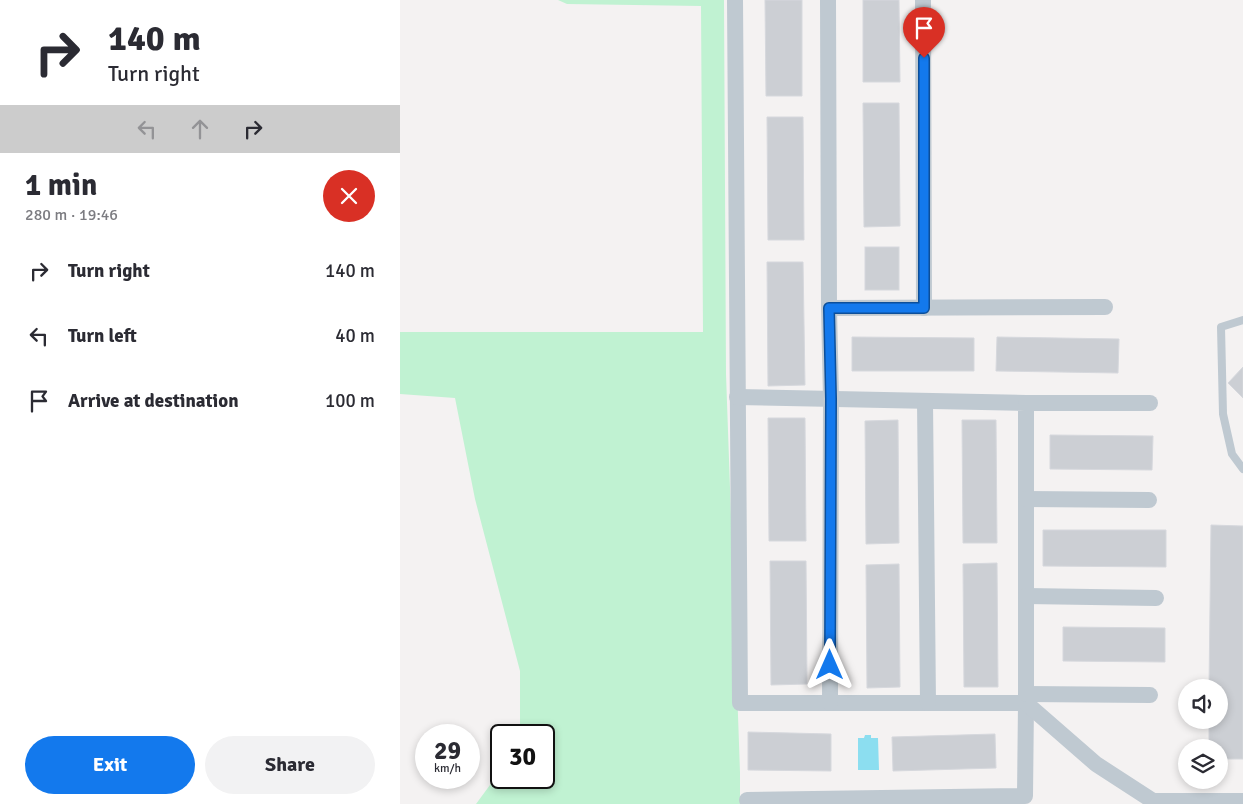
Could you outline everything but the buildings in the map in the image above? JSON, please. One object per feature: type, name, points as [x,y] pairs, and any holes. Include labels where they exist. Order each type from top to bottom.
[{"type":"street","points":[[735,0],[740,703],[928,703],[1150,695]]},
{"type":"street","points":[[828,0],[831,399],[830,703]]},
{"type":"street","points":[[923,0],[924,308]]},
{"type":"street","points":[[829,308],[1106,307]]},
{"type":"street","points":[[737,397],[1150,403]]},
{"type":"street","points":[[925,401],[928,703]]},
{"type":"street","points":[[747,800],[1026,796],[1026,402]]},
{"type":"street","points":[[1026,498],[1149,500]]},
{"type":"street","points":[[1026,596],[1156,598]]},
{"type":"street","points":[[1026,698],[1096,764],[1152,800],[1243,801]]},
{"type":"lane","points":[[1243,320],[1221,327],[1224,414],[1232,454],[1243,469]]},
{"type":"green space","points":[[558,0],[724,0],[726,374],[740,804],[476,804],[490,785],[490,789],[555,789],[555,724],[520,724],[520,671],[475,499],[455,398],[400,394],[400,332],[703,332],[701,6],[567,4]]},
{"type":"water","points":[[865,735],[871,735],[871,738],[878,738],[879,770],[858,770],[858,738],[864,738]]},
{"type":"route","points":[[830,665],[831,399],[829,308],[924,308],[924,58]]}]
